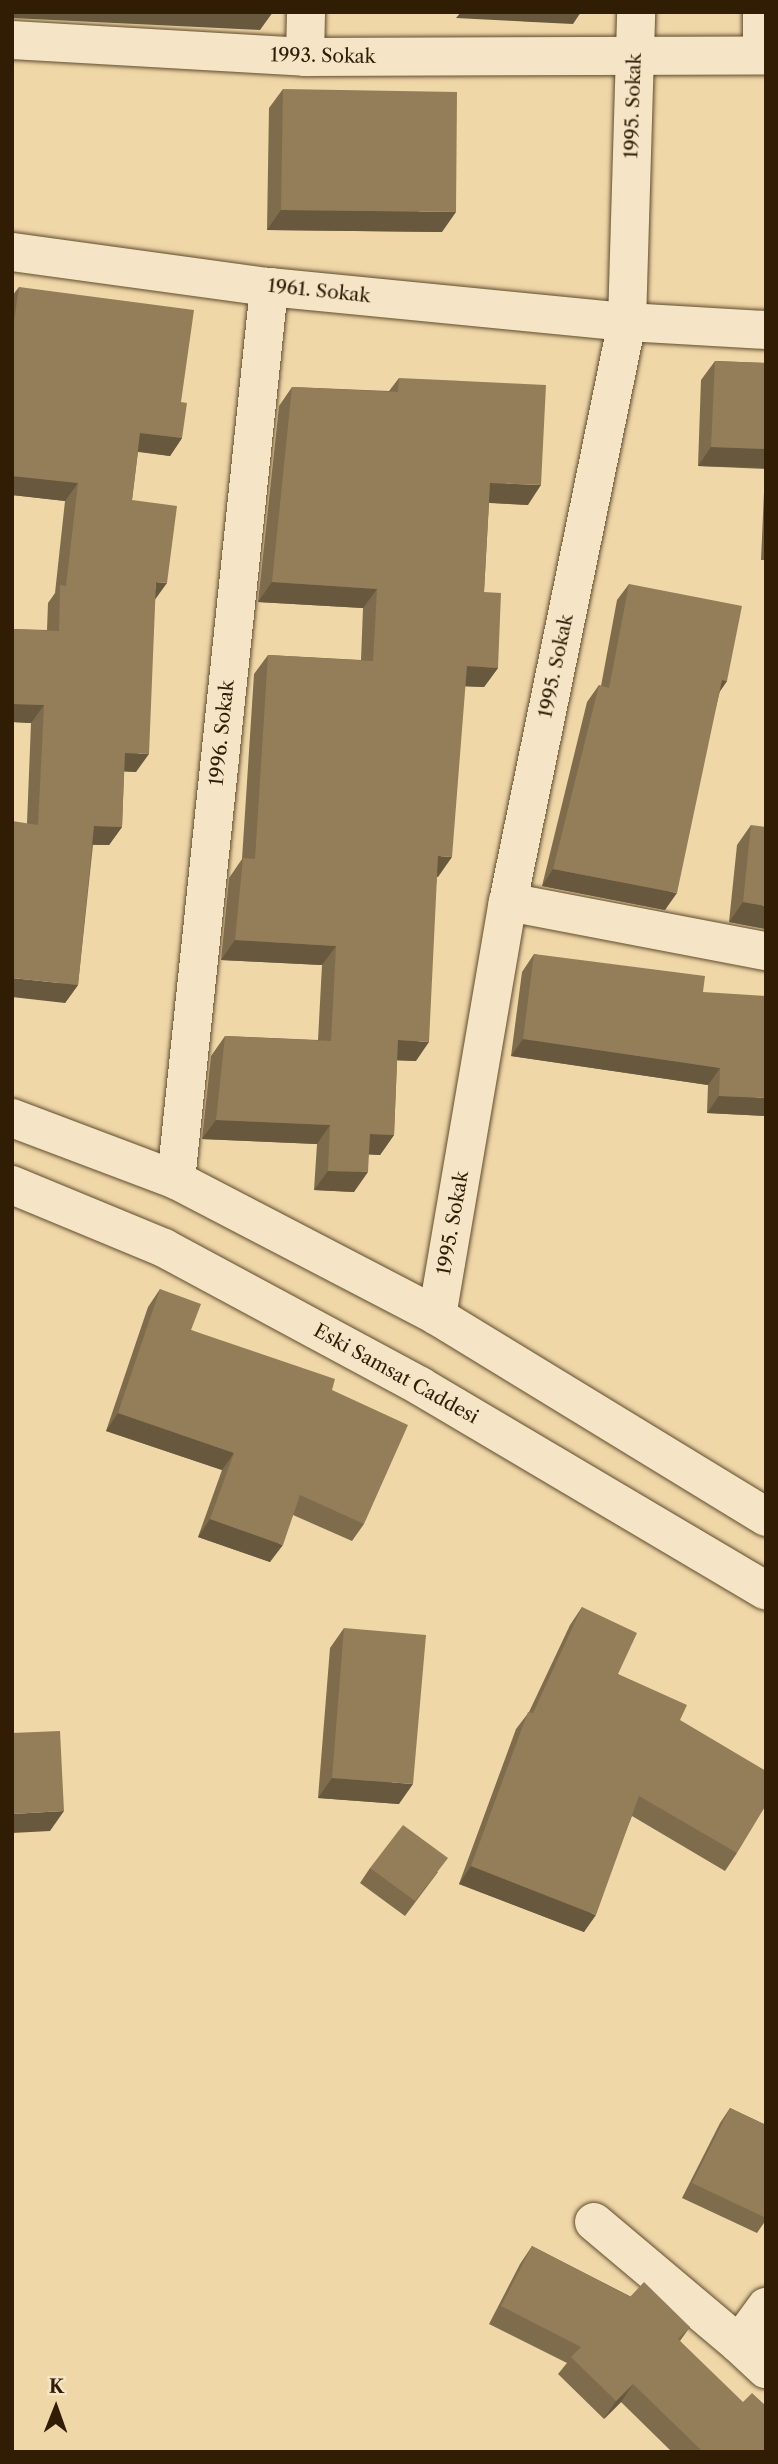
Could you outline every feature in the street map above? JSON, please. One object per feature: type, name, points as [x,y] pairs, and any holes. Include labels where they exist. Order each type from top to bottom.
[{"type":"street","points":[[305,57],[306,12]]},
{"type":"street","name":"1995. Sokak","points":[[437,1316],[508,902],[627,322],[636,12]]},
{"type":"street","points":[[762,12],[764,55]]},
{"type":"street","name":"1993. Sokak","points":[[12,40],[305,57],[764,55]]},
{"type":"street","name":"1961. Sokak","points":[[12,252],[269,287],[627,322],[766,330]]},
{"type":"street","name":"1996. Sokak","points":[[176,1180],[269,287]]},
{"type":"street","points":[[508,902],[766,951]]},
{"type":"street","points":[[12,1118],[176,1180],[437,1316],[766,1517]]},
{"type":"street","name":"Eski Samsat Caddesi","points":[[12,1185],[164,1248],[420,1386],[766,1591]]},
{"type":"street","points":[[594,2222],[752,2356],[766,2307]]},
{"type":"building","points":[[283,89],[457,92],[456,212],[281,210]]},
{"type":"building","points":[[19,287],[194,310],[181,402],[187,403],[182,438],[140,433],[132,500],[177,506],[167,583],[156,582],[149,754],[125,753],[122,827],[94,826],[78,985],[12,978],[12,821],[38,825],[44,705],[12,704],[12,629],[59,631],[60,585],[66,586],[78,483],[12,476],[12,335]]},
{"type":"building","points":[[715,361],[766,363],[766,449],[711,447]]},
{"type":"building","points":[[399,378],[546,385],[541,485],[490,483],[484,592],[501,593],[498,668],[467,666],[452,857],[438,856],[429,1042],[398,1040],[394,1135],[370,1134],[368,1172],[328,1171],[330,1125],[216,1120],[225,1036],[331,1041],[336,946],[235,940],[243,858],[255,859],[268,655],[373,661],[377,589],[272,582],[292,387],[398,392]]},
{"type":"building","points":[[629,584],[742,606],[727,681],[722,680],[677,893],[553,869],[599,685],[609,688]]},
{"type":"building","points":[[751,825],[766,827],[766,906],[743,902]]},
{"type":"building","points":[[534,954],[705,976],[703,992],[766,996],[766,1098],[719,1096],[720,1068],[523,1039]]},
{"type":"building","points":[[160,1289],[201,1304],[191,1330],[335,1379],[332,1390],[408,1425],[364,1524],[300,1495],[283,1545],[210,1519],[234,1453],[118,1413]]},
{"type":"building","points":[[582,1607],[637,1633],[618,1674],[687,1705],[680,1720],[766,1771],[766,1805],[737,1853],[639,1796],[596,1915],[471,1866],[528,1712],[533,1713]]},
{"type":"building","points":[[344,1628],[426,1635],[413,1784],[332,1778]]},
{"type":"building","points":[[60,1731],[64,1811],[12,1814],[12,1733]]},
{"type":"building","points":[[403,1825],[448,1858],[415,1901],[370,1868]]},
{"type":"building","points":[[730,2108],[766,2125],[766,2218],[692,2183]]},
{"type":"building","points":[[532,2246],[630,2297],[644,2282],[690,2327],[678,2339],[743,2402],[752,2393],[766,2406],[766,2452],[703,2452],[633,2384],[616,2401],[571,2357],[581,2347],[501,2306]]}]
